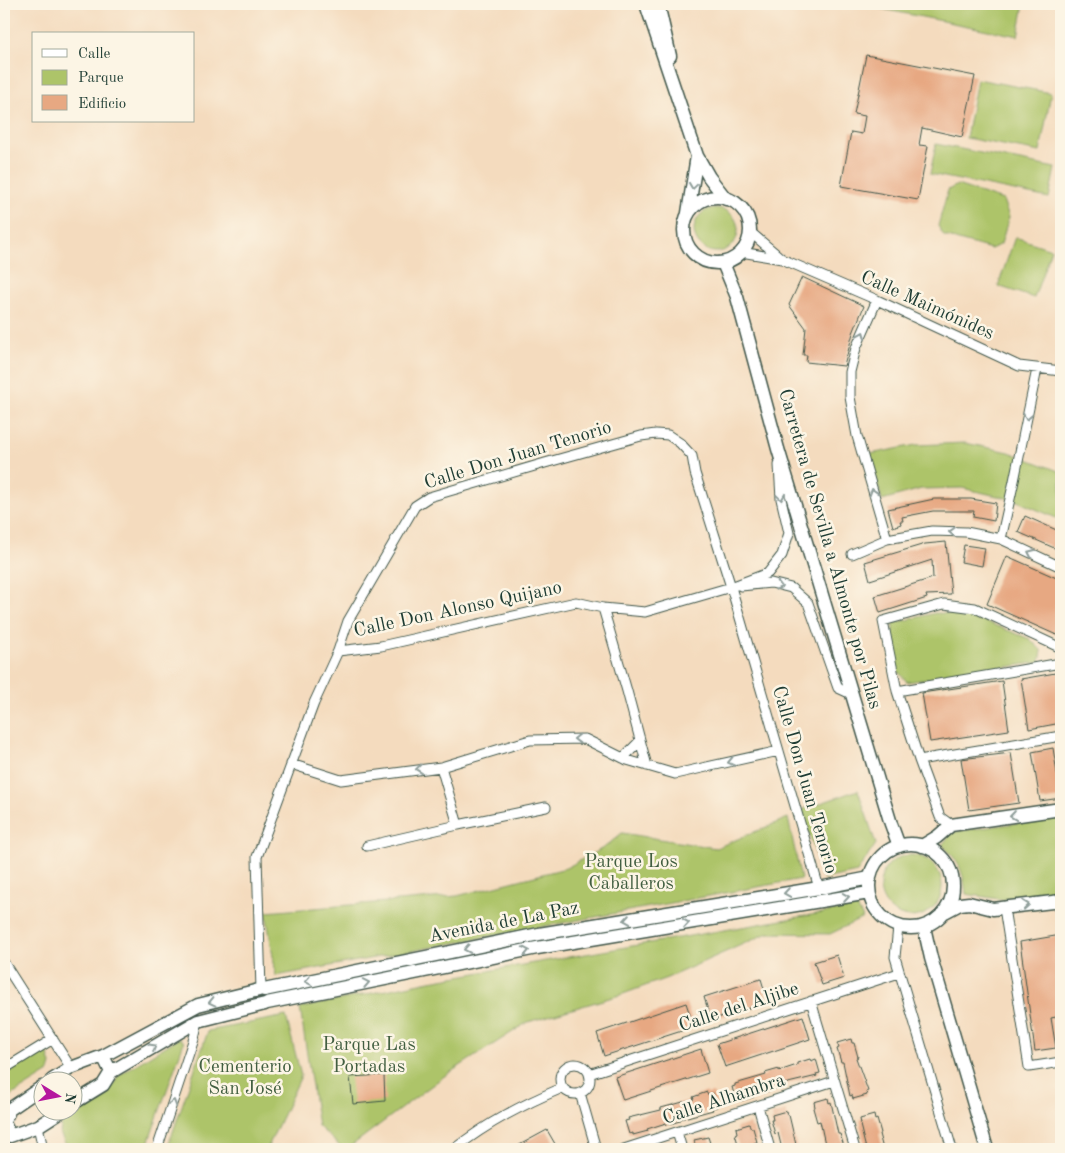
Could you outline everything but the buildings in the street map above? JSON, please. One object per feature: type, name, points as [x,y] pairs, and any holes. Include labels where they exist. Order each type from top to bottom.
[{"type":"street","points":[[646,4],[697,156],[709,177],[726,199]]},
{"type":"street","points":[[658,4],[678,96]]},
{"type":"street","points":[[688,215],[694,206],[704,200],[715,197],[726,199],[741,208],[748,223],[747,242],[741,252],[733,259],[714,263],[704,261],[688,247],[684,231],[693,190],[697,156]]},
{"type":"street","name":"Calle Maimónides","points":[[749,231],[782,260]]},
{"type":"street","name":"Calle Maimónides","points":[[741,252],[782,260],[877,300],[1019,366],[1061,372]]},
{"type":"street","name":"Carretera de Sevilla a Almonte por Pilas","points":[[723,262],[737,296],[778,449],[851,694],[899,846]]},
{"type":"street","points":[[877,300],[856,348],[850,372],[850,397],[856,436],[887,539]]},
{"type":"street","points":[[1000,539],[1037,369]]},
{"type":"street","name":"Calle Don Juan Tenorio","points":[[262,990],[257,857],[314,703],[338,651],[348,621],[414,506],[430,497],[641,436],[656,434],[668,436],[680,443],[692,456],[695,473],[731,587],[819,888]]},
{"type":"street","points":[[731,587],[768,572],[782,555],[789,533],[780,499],[778,449]]},
{"type":"street","points":[[852,554],[887,539],[932,531],[966,532],[1000,539],[1061,566]]},
{"type":"street","points":[[731,587],[771,584],[791,588],[808,603],[838,688],[851,694]]},
{"type":"street","name":"Calle Don Alonso Quijano","points":[[338,651],[381,646],[576,602],[603,608],[645,612],[731,587]]},
{"type":"street","points":[[951,825],[940,817],[919,760],[897,691],[883,620],[944,604],[974,608],[1061,648]]},
{"type":"street","points":[[603,608],[647,766]]},
{"type":"street","points":[[897,691],[1061,663]]},
{"type":"street","points":[[919,760],[1061,736]]},
{"type":"street","points":[[291,764],[341,780],[441,767],[530,740],[585,739],[622,758],[675,774],[778,751]]},
{"type":"street","points":[[622,758],[640,741]]},
{"type":"street","points":[[441,767],[458,825]]},
{"type":"street","points":[[367,846],[546,807]]},
{"type":"street","points":[[922,846],[937,837],[951,825],[1061,809]]},
{"type":"street","points":[[945,912],[951,900],[953,886],[951,873],[944,861],[934,851],[911,844],[889,850],[880,858],[870,878],[869,893],[872,904],[879,914],[888,922],[898,927],[911,929],[924,927],[960,904],[968,903],[993,909],[1061,901]]},
{"type":"street","name":"Avenida de La Paz","points":[[68,1070],[103,1056],[198,1005],[262,990],[539,934],[870,878]]},
{"type":"street","name":"Avenida de La Paz","points":[[82,1098],[103,1085],[111,1072],[198,1020],[266,1003],[537,948],[869,893]]},
{"type":"street","points":[[1004,908],[1029,1067],[1061,1062]]},
{"type":"street","points":[[898,927],[895,957],[952,1149]]},
{"type":"street","points":[[924,927],[931,958],[987,1149]]},
{"type":"street","points":[[4,963],[71,1068]]},
{"type":"street","name":"Calle del Aljibe","points":[[589,1074],[899,973]]},
{"type":"street","points":[[262,990],[256,994],[256,999],[258,1002],[266,1003]]},
{"type":"street","points":[[810,1001],[855,1149]]},
{"type":"street","points":[[158,1149],[194,1038],[198,1020]]},
{"type":"street","points":[[4,1069],[53,1039]]},
{"type":"street","points":[[103,1056],[111,1072]]},
{"type":"street","points":[[578,1063],[583,1065],[589,1074],[590,1082],[587,1088],[580,1093],[570,1093],[562,1088],[559,1078],[561,1070],[566,1065],[578,1063]]},
{"type":"street","name":"Calle Alhambra","points":[[624,1149],[834,1081]]},
{"type":"street","points":[[454,1149],[475,1133],[521,1105],[562,1088]]},
{"type":"street","points":[[580,1093],[596,1149]]},
{"type":"street","points":[[32,1094],[10,1109],[4,1122],[7,1138],[38,1126],[47,1120]]},
{"type":"street","points":[[758,1106],[770,1149]]},
{"type":"street","points":[[38,1126],[43,1149]]},
{"type":"street","points":[[677,1132],[682,1149]]},
{"type":"green space","points":[[857,4],[1024,4],[1018,36]]},
{"type":"green space","points":[[977,79],[1051,93],[1040,152],[966,138]]},
{"type":"green space","points":[[936,144],[1055,168],[1049,198],[930,174]]},
{"type":"green space","points":[[957,185],[1003,200],[1009,217],[1001,244],[991,249],[944,236],[938,226],[948,190]]},
{"type":"green space","points":[[712,208],[720,208],[732,214],[738,230],[732,246],[720,252],[712,252],[700,246],[694,234],[694,226],[700,214]]},
{"type":"green space","points":[[1015,237],[1051,249],[1034,298],[998,286]]},
{"type":"green space","points":[[965,443],[1009,452],[1061,472],[1061,520],[1015,500],[962,488],[921,489],[882,500],[870,454],[916,445]]},
{"type":"green space","points":[[935,613],[966,614],[1030,639],[1042,651],[1040,662],[907,682],[896,669],[891,639],[894,623]]},
{"type":"green space","points":[[858,790],[876,844],[857,872],[824,879],[801,810]]},
{"type":"green space","points":[[1061,817],[1061,890],[1005,900],[966,894],[959,866],[942,845],[952,832]]},
{"type":"green space","name":"Parque Los Caballeros","points":[[788,818],[801,879],[276,976],[266,912],[457,896],[566,868],[605,847],[622,833],[716,848]]},
{"type":"green space","points":[[911,855],[923,857],[933,864],[940,874],[942,886],[940,898],[933,908],[923,915],[911,917],[899,915],[889,908],[882,898],[880,886],[882,874],[889,864],[899,857]]},
{"type":"green space","name":"Parque Las Portadas","points":[[857,907],[863,918],[830,934],[768,933],[667,978],[623,994],[528,1022],[443,1077],[347,1149],[343,1149],[318,1126],[300,1008],[430,981]]},
{"type":"green space","name":"Cementerio San José","points":[[286,1016],[301,1076],[267,1149],[167,1149],[208,1031]]},
{"type":"green space","points":[[179,1038],[184,1042],[146,1149],[68,1149],[60,1133],[62,1122],[65,1120],[82,1120],[82,1109],[110,1090],[119,1075]]},
{"type":"green space","points":[[46,1048],[51,1064],[50,1070],[32,1070],[32,1083],[4,1100],[4,1075]]}]
